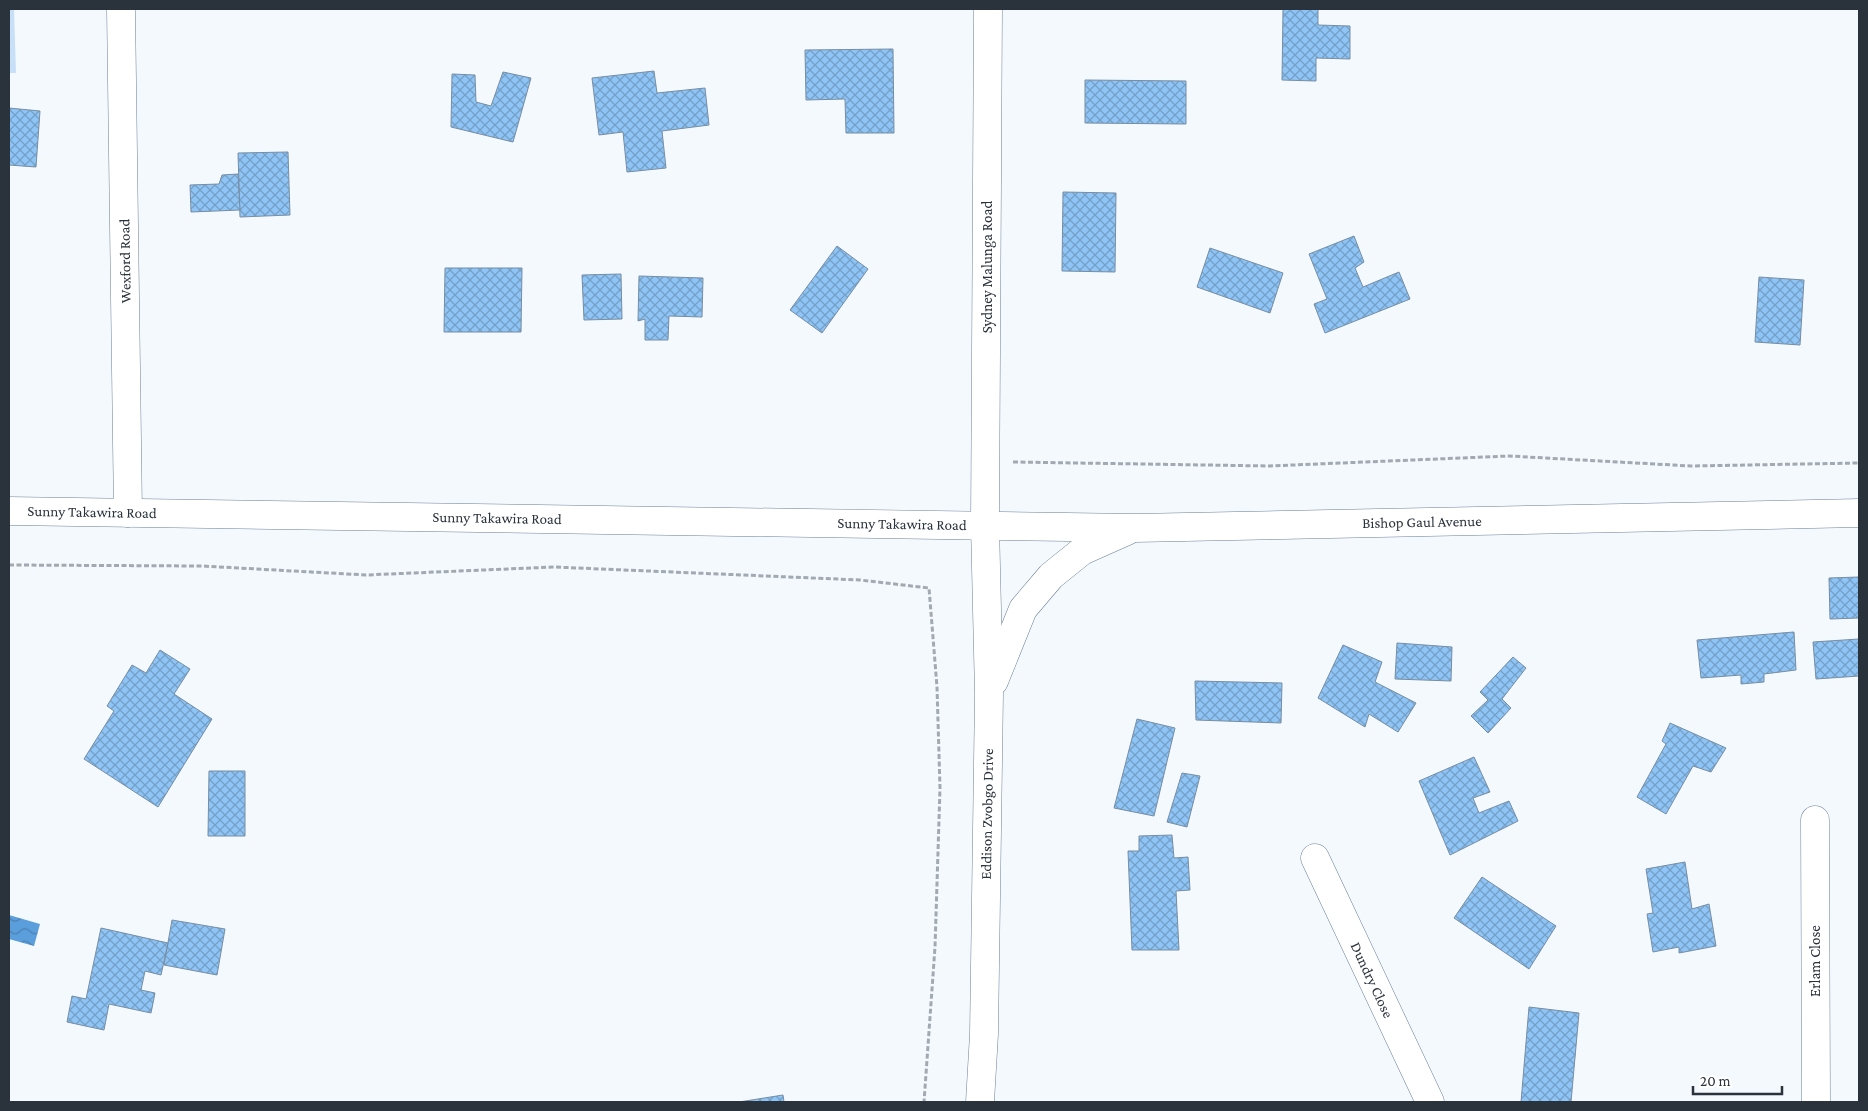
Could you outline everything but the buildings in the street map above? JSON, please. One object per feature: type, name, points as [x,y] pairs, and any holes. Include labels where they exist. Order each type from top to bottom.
[{"type":"street","name":"Wexford Road","points":[[121,9],[128,512]]},
{"type":"street","name":"Sydney Malunga Road","points":[[985,525],[988,9]]},
{"type":"street","name":"Sunny Takawira Road","points":[[9,511],[985,525]]},
{"type":"street","name":"Bishop Gaul Avenue","points":[[985,525],[1135,528],[1859,513]]},
{"type":"street","name":"Eddison Zvobgo Drive","points":[[980,1102],[984,1024],[989,694],[985,525]]},
{"type":"street","points":[[989,694],[1023,609],[1051,576],[1082,550],[1135,528]]},
{"type":"street","name":"Erlam Close","points":[[1815,820],[1816,1102]]},
{"type":"street","name":"Dundry Close","points":[[1315,858],[1430,1102]]},
{"type":"path","points":[[985,461],[1269,466],[1509,456],[1691,466],[1859,463]]},
{"type":"path","points":[[9,565],[202,566],[366,575],[554,567],[860,580],[929,588],[937,687],[940,788],[935,947],[924,1102]]},
{"type":"shaded area","points":[[9,9],[14,9],[16,73],[9,73]]},
{"type":"water","points":[[9,915],[40,924],[34,946],[9,939]]}]
